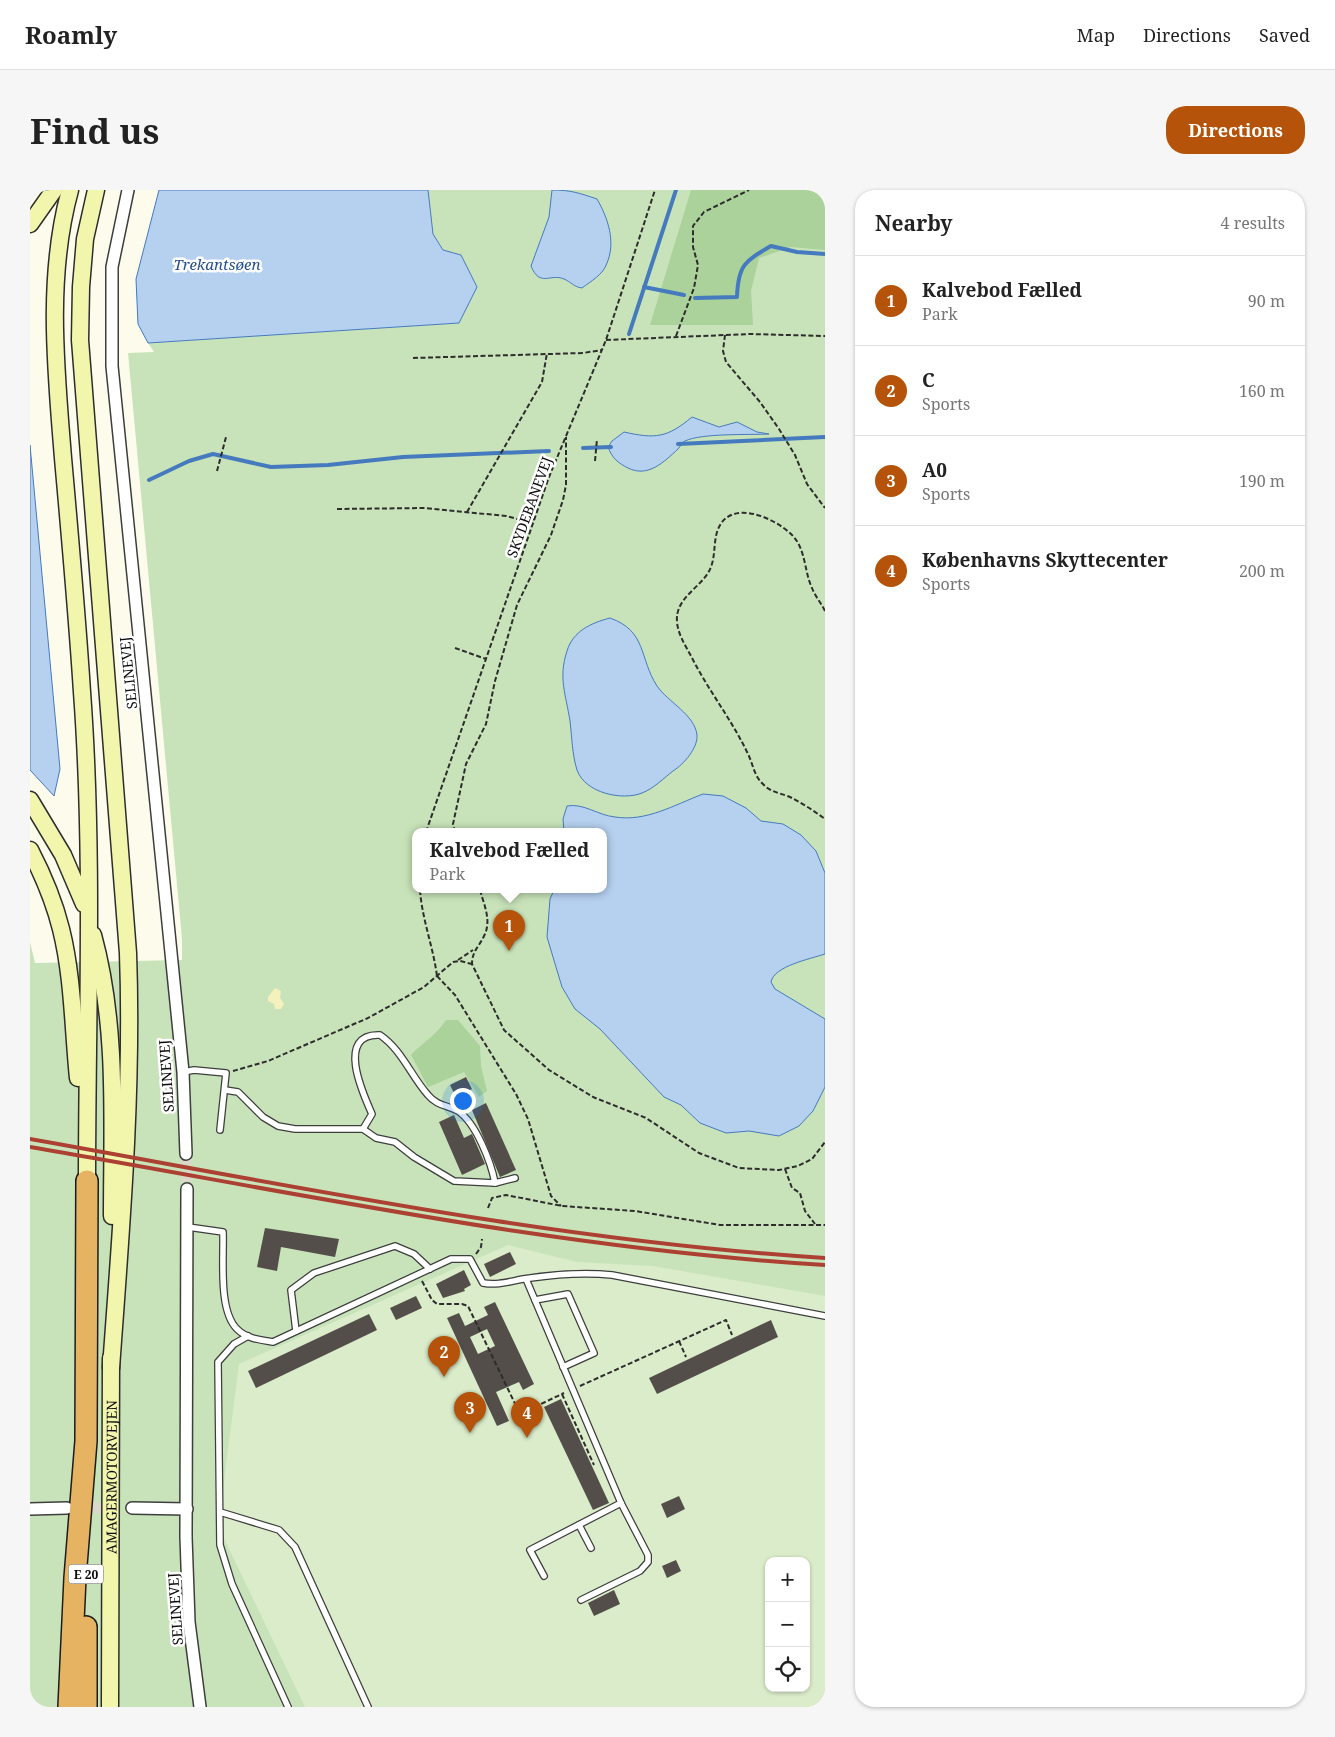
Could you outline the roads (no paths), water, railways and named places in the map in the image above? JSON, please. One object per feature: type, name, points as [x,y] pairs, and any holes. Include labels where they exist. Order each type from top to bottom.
[{"type":"highway","name":"E 20","points":[[86,1442],[87,1181]]},
{"type":"highway","points":[[69,1707],[74,1578],[86,1442]]},
{"type":"highway","name":"AMAGERMOTORVEJEN","points":[[86,1442],[86,1707]]},
{"type":"street","points":[[30,224],[54,190]]},
{"type":"street","points":[[70,190],[56,274],[56,354],[86,747],[88,915],[87,1181]]},
{"type":"street","points":[[96,190],[85,238],[81,287],[80,340],[128,952],[130,1004],[127,1134],[111,1368]]},
{"type":"street","name":"SELINEVEJ","points":[[128,190],[112,267],[112,366],[183,1072],[186,1154]]},
{"type":"street","points":[[30,800],[63,855],[88,915],[104,981],[111,1055],[111,1368]]},
{"type":"street","points":[[30,850],[48,889],[61,928],[67,961],[87,1181]]},
{"type":"street","name":"SELINEVEJ","points":[[187,1189],[189,1622],[200,1707]]},
{"type":"street","name":"AMAGERMOTORVEJEN","points":[[110,1707],[111,1368]]},
{"type":"street","points":[[30,1509],[67,1508]]},
{"type":"street","points":[[132,1508],[187,1509]]},
{"type":"lane","points":[[363,1129],[372,1114],[358,1081],[355,1054],[361,1042],[368,1037],[380,1035],[400,1054],[430,1098],[442,1106],[456,1110],[465,1118],[475,1132],[490,1164],[495,1182]]},
{"type":"lane","points":[[183,1072],[194,1070],[226,1073],[220,1130]]},
{"type":"lane","points":[[225,1090],[238,1092],[263,1117],[278,1126],[295,1129],[363,1129],[376,1138],[395,1142],[414,1157],[454,1180],[495,1182],[515,1178]]},
{"type":"lane","points":[[188,1227],[223,1232],[226,1306],[230,1320],[238,1330],[248,1336],[273,1342],[451,1259],[470,1259],[484,1284],[495,1286],[526,1279],[589,1273],[612,1275],[825,1316]]},
{"type":"lane","points":[[296,1332],[291,1290],[314,1273],[395,1246],[414,1254],[430,1269]]},
{"type":"lane","points":[[526,1279],[621,1503],[648,1555],[648,1562],[640,1571],[582,1600]]},
{"type":"lane","points":[[535,1300],[568,1294],[594,1354],[563,1367]]},
{"type":"lane","points":[[248,1336],[234,1344],[218,1362],[220,1545],[232,1584],[288,1707]]},
{"type":"lane","points":[[544,1576],[530,1550],[621,1503]]},
{"type":"lane","points":[[220,1512],[279,1530],[295,1547],[368,1707]]},
{"type":"lane","points":[[579,1525],[591,1548]]},
{"type":"water","name":"Trekantsøen","points":[[159,190],[428,190],[433,234],[443,250],[461,255],[477,287],[459,323],[148,343],[138,324],[136,279]]},
{"type":"water","points":[[552,190],[575,192],[597,199],[610,230],[611,247],[607,263],[600,274],[582,288],[559,278],[542,278],[534,273],[531,266],[549,217]]},
{"type":"water","points":[[692,417],[719,427],[737,422],[757,432],[769,434],[693,438],[684,442],[655,467],[642,471],[635,471],[621,464],[613,457],[608,447],[612,441],[624,432],[644,436],[660,435],[668,433]]},
{"type":"water","points":[[30,445],[60,769],[54,796],[30,770]]},
{"type":"water","points":[[610,618],[630,630],[636,638],[657,686],[691,721],[697,735],[693,750],[682,764],[650,789],[642,793],[625,796],[605,793],[581,778],[574,758],[563,678],[564,661],[574,638],[590,625]]},
{"type":"water","points":[[703,794],[723,796],[746,808],[761,821],[783,824],[801,835],[816,851],[825,873],[825,954],[785,967],[774,976],[771,982],[775,989],[825,1019],[825,1087],[813,1111],[799,1126],[779,1136],[749,1131],[726,1133],[700,1123],[681,1105],[664,1097],[600,1029],[575,1009],[562,987],[547,937],[550,899],[553,893],[607,893],[607,828],[564,828],[563,819],[567,806],[579,806],[602,814],[626,818],[660,812]]},
{"type":"waterway","points":[[629,334],[676,190]]},
{"type":"waterway","points":[[695,298],[737,297],[741,271],[749,260],[771,246],[797,252],[825,254]]},
{"type":"waterway","points":[[644,287],[684,295]]},
{"type":"waterway","points":[[678,444],[825,437]]},
{"type":"waterway","points":[[583,448],[611,447]]},
{"type":"waterway","points":[[149,480],[189,461],[213,454],[271,467],[328,465],[403,457],[549,451]]},
{"type":"tunnel","points":[[186,1154],[187,1189]]},
{"type":"tunnel","points":[[76,1508],[132,1508]]},
{"type":"railway","points":[[30,1139],[327,1193],[525,1225],[625,1239],[825,1258]]},
{"type":"railway","points":[[30,1147],[327,1200],[525,1232],[625,1246],[825,1265]]},
{"type":"place","name":"Kalvebod Fælled","points":[[509,951]]},
{"type":"place","name":"C","points":[[444,1377]]},
{"type":"place","name":"A0","points":[[470,1433]]},
{"type":"place","name":"Københavns Skyttecenter","points":[[527,1438]]}]
